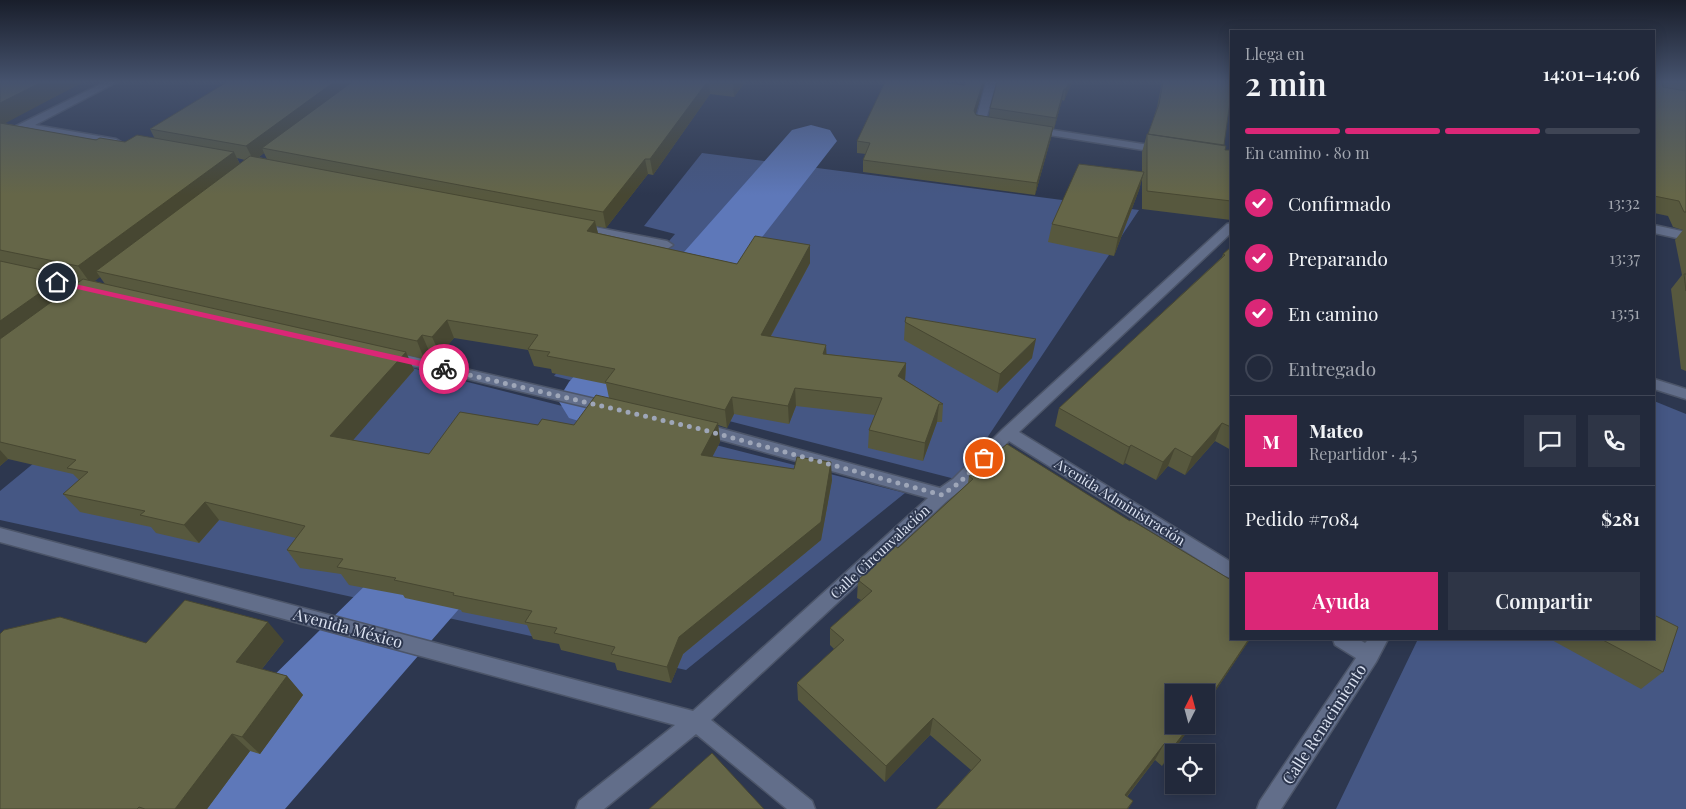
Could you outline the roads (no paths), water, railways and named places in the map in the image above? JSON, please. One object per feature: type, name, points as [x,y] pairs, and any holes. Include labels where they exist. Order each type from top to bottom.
[{"type":"street","points":[[0,138],[36,120]]},
{"type":"street","points":[[981,120],[980,123],[1008,126]]},
{"type":"street","points":[[24,126],[130,144]]},
{"type":"street","points":[[1026,129],[1173,152]]},
{"type":"street","points":[[571,227],[667,245]]},
{"type":"street","name":"Calle Circunvalación","points":[[587,809],[696,721],[942,495],[959,483],[1008,433],[1230,228]]},
{"type":"street","points":[[1655,229],[1686,236]]},
{"type":"street","points":[[373,353],[626,411]]},
{"type":"street","points":[[1655,384],[1686,394]]},
{"type":"street","points":[[685,425],[942,495]]},
{"type":"street","name":"Avenida Administración","points":[[1008,433],[1230,570]]},
{"type":"street","name":"Avenida México","points":[[0,535],[696,721]]},
{"type":"street","points":[[1346,640],[1374,647]]},
{"type":"street","name":"Calle Renacimiento","points":[[1273,807],[1374,647]]},
{"type":"street","points":[[696,721],[804,809]]},
{"type":"waterway","points":[[595,400],[811,141]]},
{"type":"waterway","points":[[215,809],[481,525]]}]
